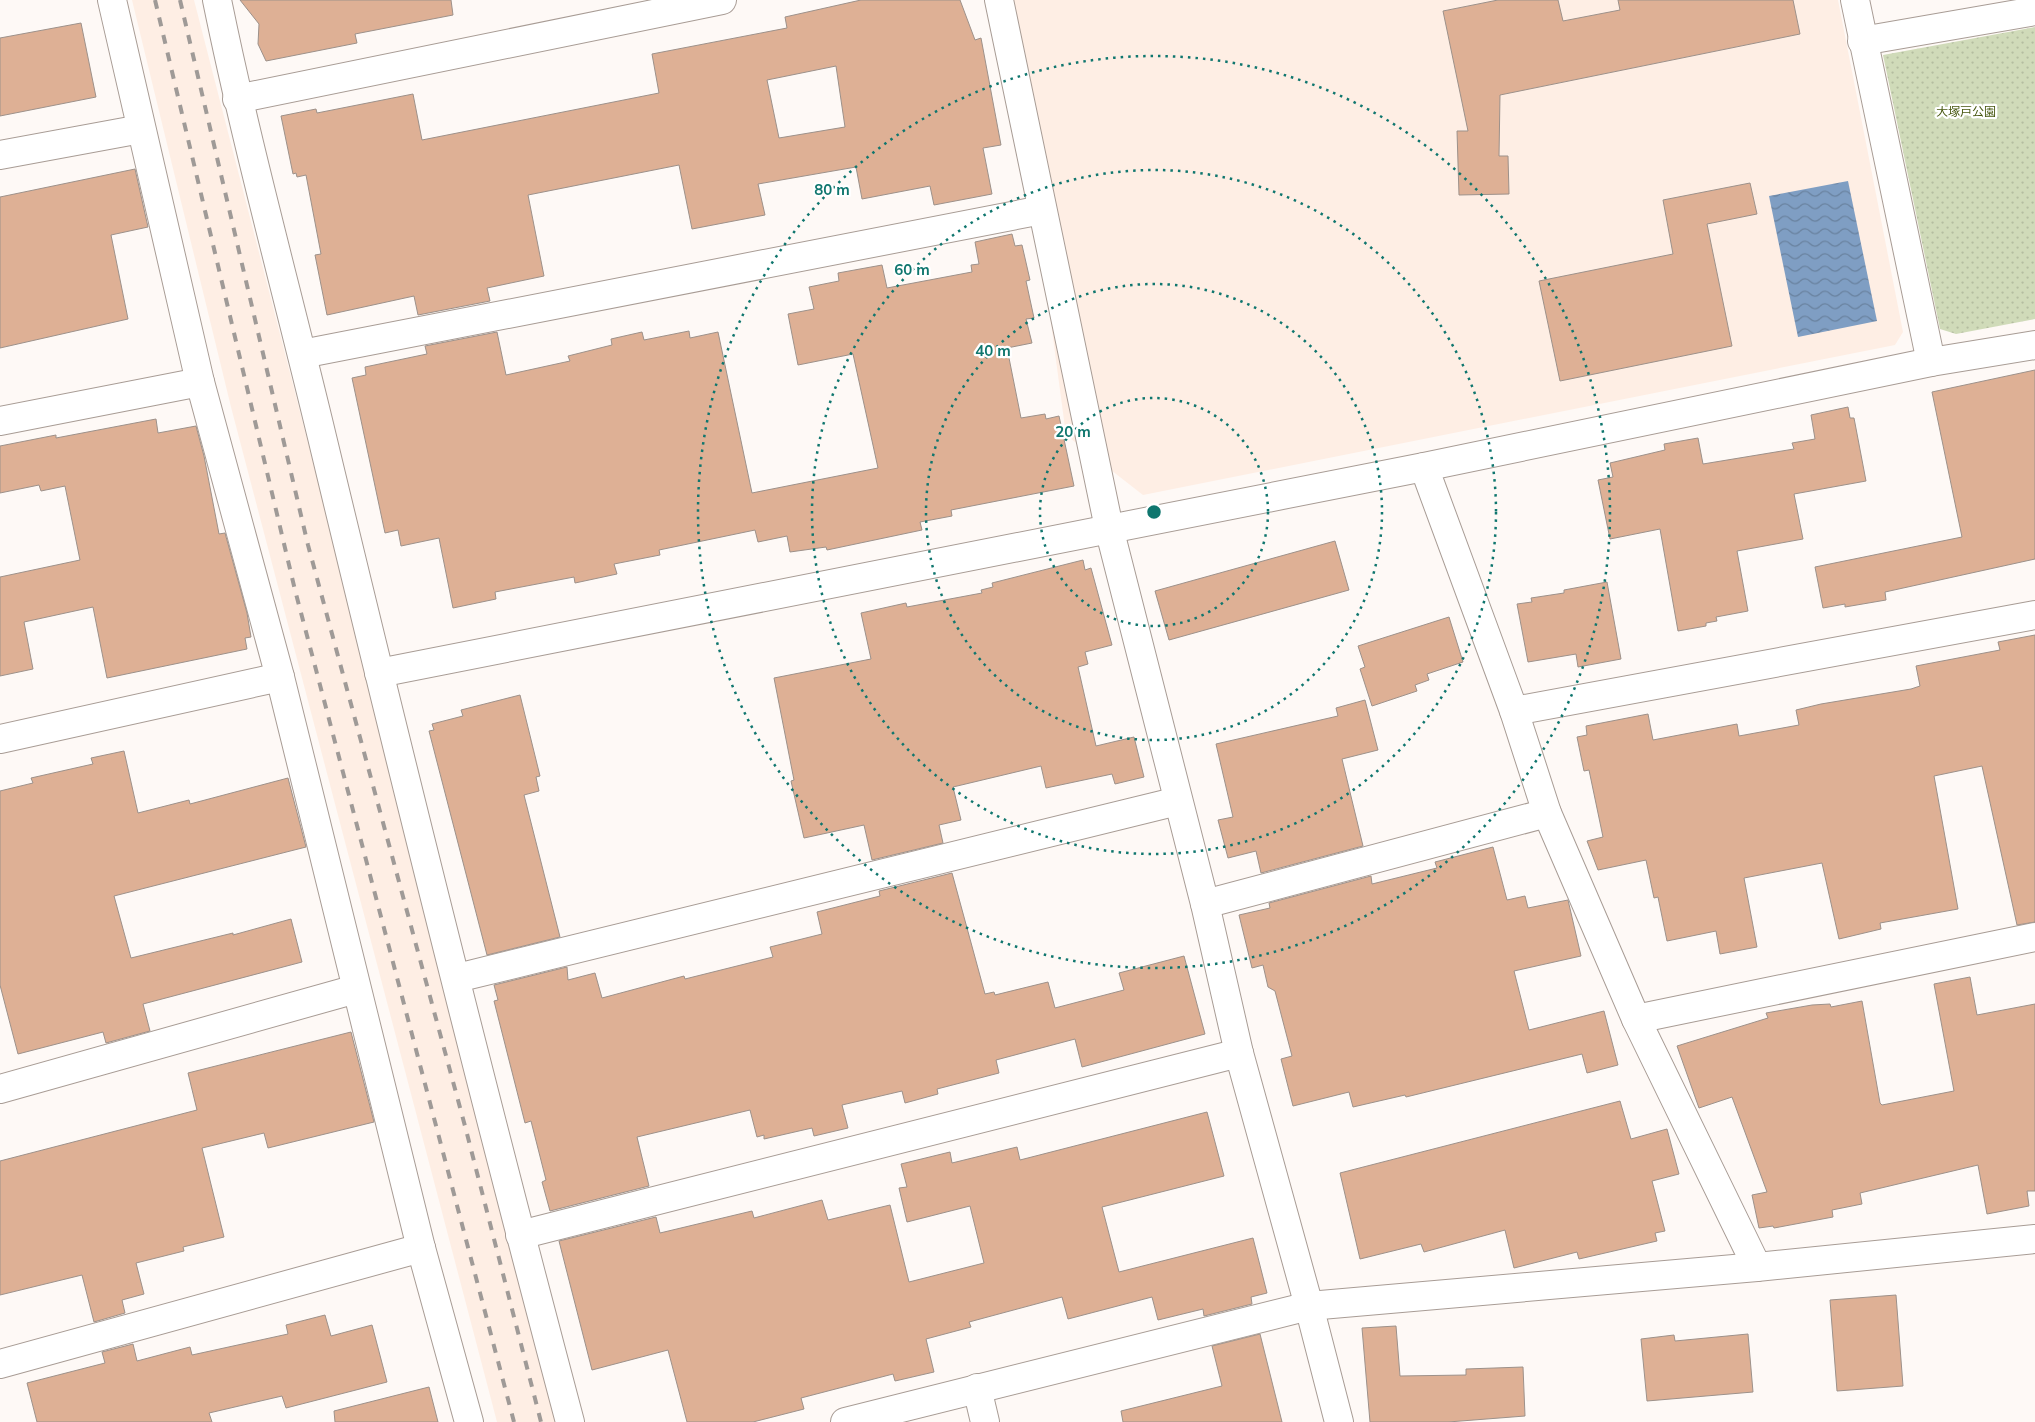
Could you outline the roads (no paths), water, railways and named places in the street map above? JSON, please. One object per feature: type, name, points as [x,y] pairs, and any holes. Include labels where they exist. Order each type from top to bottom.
[{"type":"street","points":[[112,0],[200,382],[280,677],[421,1248],[469,1422]]},
{"type":"street","points":[[217,0],[237,99],[302,354],[379,673],[520,1235],[570,1422]]},
{"type":"street","points":[[237,99],[722,0]]},
{"type":"street","points":[[999,0],[1108,528],[1205,904],[1239,1053],[1309,1306],[1338,1422]]},
{"type":"street","points":[[1855,0],[1930,362]]},
{"type":"street","points":[[1862,41],[2035,11]]},
{"type":"street","points":[[0,155],[141,129]]},
{"type":"street","points":[[302,354],[1042,210]]},
{"type":"street","points":[[379,673],[1424,467],[1930,362],[2035,345]]},
{"type":"street","points":[[0,421],[200,382]]},
{"type":"street","points":[[1424,467],[1514,711],[1547,814],[1636,1019],[1757,1267]]},
{"type":"street","points":[[1514,711],[2035,615]]},
{"type":"street","points":[[0,739],[280,677]]},
{"type":"street","points":[[457,978],[1178,801]]},
{"type":"street","points":[[1205,904],[1547,814]]},
{"type":"street","points":[[1636,1019],[2035,937]]},
{"type":"street","points":[[0,1089],[356,989]]},
{"type":"street","points":[[520,1235],[1239,1053]]},
{"type":"street","points":[[845,1422],[1309,1306],[1757,1267],[2035,1239]]},
{"type":"street","points":[[0,1364],[421,1248]]},
{"type":"street","points":[[977,1388],[986,1422]]},
{"type":"water","points":[[1848,181],[1877,321],[1798,337],[1769,196]]},
{"type":"railway","points":[[155,0],[295,590],[514,1422]]},
{"type":"railway","points":[[180,0],[308,545],[465,1126],[541,1422]]},
{"type":"park label","name":"大塚戸公園","points":[[1966,111]]}]
